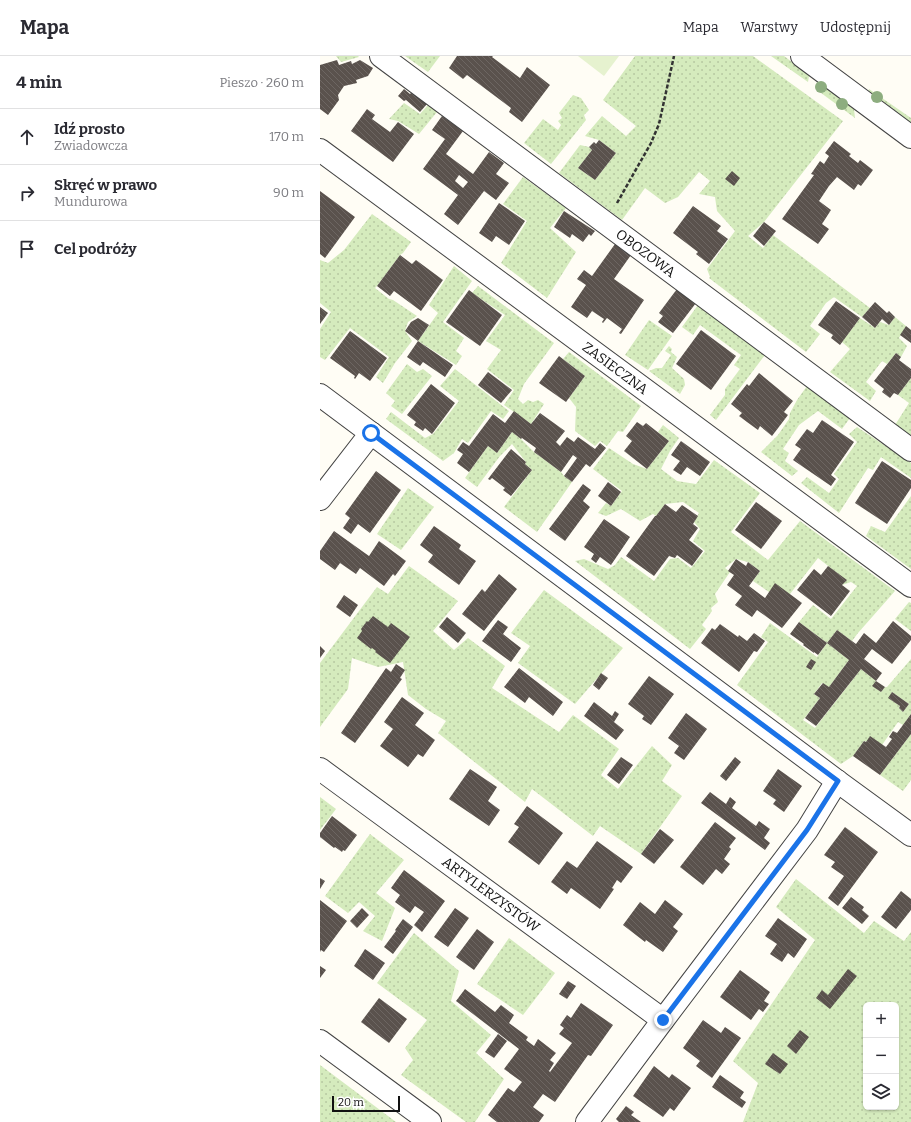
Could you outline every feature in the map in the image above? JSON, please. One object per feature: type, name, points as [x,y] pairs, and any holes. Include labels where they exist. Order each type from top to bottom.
[{"type":"street","name":"OBOZOWA","points":[[381,56],[911,450]]},
{"type":"street","points":[[802,56],[911,137]]},
{"type":"street","name":"ZASIECZNA","points":[[320,150],[911,586]]},
{"type":"street","points":[[320,395],[911,835]]},
{"type":"street","points":[[320,499],[371,433]]},
{"type":"street","name":"ARTYLERZYSTÓW","points":[[320,769],[663,1020]]},
{"type":"street","points":[[586,1122],[807,830],[838,781]]},
{"type":"street","points":[[320,1041],[430,1122]]},
{"type":"path","points":[[605,223],[651,143],[659,124],[674,56]]},
{"type":"green space","points":[[336,56],[358,56],[359,57],[341,62]]},
{"type":"green space","points":[[405,56],[440,56],[428,72]]},
{"type":"green space","points":[[578,56],[619,56],[604,76]]},
{"type":"green space","points":[[635,56],[753,56],[843,121],[764,222],[748,236],[763,248],[773,235],[870,308],[862,317],[834,297],[826,303],[810,326],[820,334],[806,352],[709,278],[707,269],[735,231],[717,211],[715,197],[699,194],[710,181],[699,172],[678,197],[665,203],[645,188],[622,220],[559,173],[580,145],[589,147],[592,150],[578,168],[595,180],[616,153],[599,140],[585,136],[602,116],[626,136],[636,126],[603,100]]},
{"type":"green space","points":[[771,56],[784,56],[808,74],[808,82]]},
{"type":"green space","points":[[819,80],[853,106],[855,118],[817,90]]},
{"type":"green space","points":[[869,89],[911,118],[911,124],[868,93]]},
{"type":"green space","points":[[573,95],[581,98],[589,110],[584,115],[586,120],[551,164],[524,143],[543,119],[558,130],[561,125],[558,121],[562,118],[559,113]]},
{"type":"green space","points":[[404,103],[420,114],[428,105],[437,112],[419,134],[398,121],[389,119]]},
{"type":"green space","points":[[523,177],[566,208],[550,228],[576,252],[547,298],[501,263],[527,221],[503,204]]},
{"type":"green space","points":[[372,214],[411,242],[375,288],[389,299],[393,300],[417,316],[408,322],[405,331],[412,341],[395,363],[383,383],[376,377],[389,357],[350,328],[325,360],[320,357],[320,329],[331,312],[320,303],[320,260],[328,263],[344,250]]},
{"type":"green space","points":[[454,266],[472,281],[443,322],[464,338],[456,351],[462,356],[456,365],[418,341],[438,313],[429,305]]},
{"type":"green space","points":[[478,286],[554,343],[524,384],[518,399],[523,404],[528,400],[533,402],[538,400],[544,404],[531,424],[504,405],[514,390],[487,369],[501,350],[486,341],[505,315],[472,293]]},
{"type":"green space","points":[[698,305],[765,355],[716,420],[710,415],[725,395],[725,389],[740,369],[734,365],[741,355],[700,325],[693,335],[682,327]]},
{"type":"green space","points":[[895,317],[906,326],[899,338],[907,346],[901,357],[896,353],[887,364],[882,361],[866,382],[876,391],[870,401],[830,372],[850,349],[842,342],[860,318],[875,328],[880,322],[889,325]]},
{"type":"green space","points":[[649,320],[672,336],[648,370],[625,355]]},
{"type":"green space","points":[[669,346],[672,349],[671,352],[677,357],[672,368],[684,379],[685,385],[680,394],[649,371],[656,368],[662,368],[671,355],[665,351]]},
{"type":"green space","points":[[569,352],[641,406],[623,432],[618,431],[607,446],[600,441],[595,446],[575,431],[576,407],[569,398],[585,376],[563,359]]},
{"type":"green space","points":[[407,364],[417,372],[423,369],[432,376],[402,414],[391,406],[395,401],[386,393]]},
{"type":"green space","points":[[455,369],[509,411],[503,419],[491,411],[468,443],[462,439],[454,453],[443,461],[386,419],[391,412],[425,438],[433,434],[459,401],[440,386]]},
{"type":"green space","points":[[911,378],[911,436],[895,425],[909,403],[898,395]]},
{"type":"green space","points":[[807,386],[850,418],[842,429],[818,411],[799,425],[783,449],[789,453],[785,461],[798,471],[792,476],[761,452],[778,435],[789,419],[790,413],[797,400]]},
{"type":"green space","points":[[663,425],[679,438],[670,451],[661,469],[677,481],[696,484],[714,460],[760,493],[731,532],[768,560],[800,521],[895,591],[852,641],[837,630],[827,643],[799,622],[813,605],[831,619],[857,586],[851,582],[842,585],[846,580],[818,558],[790,594],[769,592],[753,581],[760,571],[748,562],[736,559],[725,568],[730,572],[715,594],[718,602],[711,608],[712,611],[702,625],[706,629],[690,649],[575,561],[584,559],[608,569],[615,565],[621,557],[654,581],[670,559],[678,558],[691,568],[705,551],[693,541],[700,529],[694,522],[699,513],[683,502],[665,504],[656,516],[653,514],[640,521],[621,509],[606,516],[598,513],[606,503],[611,506],[622,491],[593,469],[609,448],[633,464],[647,469],[669,441],[658,432]]},
{"type":"green space","points":[[857,427],[911,463],[911,478],[881,457],[873,470],[868,468],[839,513],[801,483],[807,477],[829,493],[839,479],[834,474],[857,442],[849,434]]},
{"type":"green space","points":[[512,432],[534,452],[572,482],[537,532],[504,507],[532,470],[525,464],[526,462],[512,444],[500,456],[477,487],[465,478],[488,446],[497,453]]},
{"type":"green space","points":[[408,488],[434,507],[401,550],[377,534]]},
{"type":"green space","points":[[911,496],[911,569],[866,536],[871,526],[885,532]]},
{"type":"green space","points":[[409,566],[458,601],[433,631],[454,650],[468,638],[505,666],[492,688],[559,732],[573,715],[619,749],[601,775],[618,789],[652,746],[672,765],[662,781],[682,796],[641,854],[600,826],[593,836],[532,789],[525,802],[438,733],[446,721],[426,709],[408,695],[403,662],[378,667],[352,658],[348,689],[320,727],[320,663],[377,587],[388,594]]},
{"type":"green space","points":[[544,590],[623,648],[575,704],[518,663],[530,646],[511,633]]},
{"type":"green space","points":[[909,602],[911,603],[911,631],[895,619]]},
{"type":"green space","points":[[770,623],[817,657],[827,643],[849,660],[829,687],[822,683],[814,694],[820,698],[803,720],[815,728],[861,669],[876,681],[873,686],[881,692],[911,659],[911,714],[903,725],[898,722],[882,745],[864,741],[853,756],[841,764],[737,685],[768,642],[761,637]],"holes":[[[892,692],[909,704],[903,712],[899,708],[900,706],[889,698]]]},
{"type":"green space","points":[[911,734],[911,780],[903,791],[880,775]]},
{"type":"green space","points":[[320,797],[336,809],[320,830]]},
{"type":"green space","points":[[370,834],[404,860],[376,893],[395,908],[382,941],[363,931],[375,916],[359,902],[348,913],[325,896]]},
{"type":"green space","points":[[796,879],[864,933],[874,921],[904,941],[911,932],[911,1122],[743,1122],[758,1083],[733,1061],[815,940],[776,907]]},
{"type":"green space","points":[[414,933],[459,971],[451,1001],[491,1035],[476,1053],[504,1079],[475,1122],[466,1122],[401,1075],[413,1060],[405,1048],[427,1020],[377,983]]},
{"type":"green space","points":[[509,938],[555,973],[523,1015],[477,984]]},
{"type":"green space","points":[[320,1065],[396,1122],[320,1122]]},
{"type":"building","points":[[457,56],[493,56],[492,57],[520,78],[527,67],[550,85],[522,122],[509,112],[511,108],[467,75],[463,79],[449,68]]},
{"type":"building","points":[[337,60],[339,65],[351,61],[352,64],[360,60],[373,68],[368,76],[356,80],[357,83],[344,86],[338,95],[339,100],[328,115],[320,109],[320,65]]},
{"type":"building","points":[[404,89],[410,94],[412,92],[427,104],[420,112],[406,100],[404,101],[398,96]]},
{"type":"building","points":[[367,109],[375,115],[372,119],[390,132],[398,122],[414,134],[393,162],[351,131]]},
{"type":"building","points":[[442,116],[463,131],[446,154],[473,174],[489,152],[504,163],[496,174],[509,183],[496,200],[484,191],[458,225],[444,214],[458,195],[423,169],[445,139],[432,130]],"holes":[[[459,175],[468,182],[463,188],[455,181]]]},
{"type":"building","points":[[599,140],[616,153],[595,180],[578,168],[592,150],[589,147],[594,142],[596,144]]},
{"type":"building","points":[[834,141],[851,154],[849,156],[858,163],[860,160],[873,170],[861,186],[858,184],[854,190],[837,177],[829,186],[819,201],[831,210],[822,224],[829,229],[818,244],[782,219],[814,175],[811,174],[820,161],[824,164],[829,156],[825,153]]},
{"type":"building","points":[[732,171],[740,178],[734,186],[725,179]]},
{"type":"building","points":[[320,191],[355,217],[325,258],[320,254]]},
{"type":"building","points":[[499,203],[525,221],[509,245],[496,236],[492,242],[479,233]]},
{"type":"building","points":[[693,206],[721,226],[717,231],[728,239],[709,264],[696,254],[698,252],[673,233]]},
{"type":"building","points":[[564,211],[595,231],[591,236],[589,234],[583,242],[572,234],[570,238],[554,227]]},
{"type":"building","points":[[764,222],[776,231],[764,246],[753,236]]},
{"type":"building","points":[[615,244],[631,255],[614,279],[644,300],[621,334],[619,333],[622,329],[607,318],[603,323],[602,322],[604,319],[592,311],[587,318],[571,307],[586,285],[577,279],[584,270],[592,276]]},
{"type":"building","points":[[400,255],[412,264],[416,260],[443,280],[421,311],[394,291],[390,296],[377,286]]},
{"type":"building","points":[[677,289],[696,303],[673,333],[658,322],[663,316],[659,313]]},
{"type":"building","points":[[469,290],[502,315],[480,346],[446,322]]},
{"type":"building","points":[[836,301],[860,318],[840,345],[831,338],[833,335],[818,325]]},
{"type":"building","points":[[875,302],[887,313],[889,311],[895,317],[889,325],[882,319],[875,328],[862,317]]},
{"type":"building","points":[[320,307],[328,313],[320,324]]},
{"type":"building","points":[[418,318],[429,325],[418,341],[405,331],[411,322]]},
{"type":"building","points":[[906,326],[911,330],[911,343],[900,335]]},
{"type":"building","points":[[701,330],[736,356],[711,390],[676,364]]},
{"type":"building","points":[[350,331],[387,358],[370,381],[359,373],[355,379],[355,376],[330,358]]},
{"type":"building","points":[[418,341],[453,365],[445,377],[423,362],[420,366],[407,357]]},
{"type":"building","points":[[896,353],[901,357],[899,360],[911,369],[911,378],[898,395],[894,393],[890,398],[882,392],[884,389],[874,381]]},
{"type":"building","points":[[559,356],[585,376],[566,402],[539,383]]},
{"type":"building","points":[[488,372],[512,390],[501,403],[478,385]]},
{"type":"building","points":[[759,373],[793,401],[784,412],[788,415],[772,436],[760,426],[758,430],[739,416],[742,413],[731,404],[747,384],[749,386]]},
{"type":"building","points":[[431,384],[455,403],[432,434],[425,428],[423,431],[414,425],[416,422],[407,415]]},
{"type":"building","points":[[514,411],[531,424],[540,413],[565,431],[556,442],[560,446],[567,437],[574,442],[578,437],[595,449],[600,443],[606,448],[590,467],[586,464],[572,482],[564,476],[577,458],[573,455],[561,472],[534,452],[536,448],[512,432],[497,453],[488,446],[469,472],[457,463],[463,454],[457,450],[463,442],[469,446],[493,414],[505,423]]},
{"type":"building","points":[[822,420],[854,442],[831,475],[836,479],[831,486],[793,460],[801,449],[795,445],[807,429],[813,433]]},
{"type":"building","points":[[637,422],[643,426],[646,423],[669,441],[647,469],[624,451],[632,441],[626,436]]},
{"type":"building","points":[[681,441],[710,462],[700,476],[687,467],[681,475],[673,470],[680,461],[671,455]]},
{"type":"building","points":[[511,449],[526,462],[525,464],[532,470],[511,496],[503,490],[505,488],[492,478],[490,480],[488,479]]},
{"type":"building","points":[[882,461],[911,480],[911,488],[887,524],[855,503]]},
{"type":"building","points":[[376,471],[401,490],[370,533],[358,524],[351,534],[343,528],[350,518],[345,514]]},
{"type":"building","points":[[608,482],[621,492],[611,506],[598,496]]},
{"type":"building","points":[[583,484],[591,490],[583,501],[590,507],[565,541],[549,529]]},
{"type":"building","points":[[756,502],[782,521],[761,549],[735,530]]},
{"type":"building","points":[[665,504],[676,512],[682,505],[698,516],[693,524],[698,528],[689,540],[703,551],[692,566],[677,555],[675,558],[669,556],[654,576],[626,556]]},
{"type":"building","points":[[604,519],[630,537],[611,565],[600,557],[596,563],[591,559],[594,554],[584,547]]},
{"type":"building","points":[[434,526],[461,545],[459,549],[476,561],[459,585],[428,562],[433,555],[420,545]]},
{"type":"building","points":[[334,531],[369,556],[379,541],[406,561],[395,576],[393,574],[384,586],[360,568],[356,574],[340,563],[335,570],[320,559],[320,551]]},
{"type":"building","points":[[736,559],[746,566],[748,562],[760,571],[749,586],[765,598],[775,583],[802,603],[782,628],[757,610],[752,617],[735,605],[742,596],[727,585],[734,575],[728,571]]},
{"type":"building","points":[[828,566],[847,580],[842,585],[850,591],[831,616],[797,590],[814,569],[821,575]]},
{"type":"building","points":[[499,574],[517,589],[484,631],[462,614],[482,589],[485,592]]},
{"type":"building","points":[[344,595],[358,605],[350,617],[336,607]]},
{"type":"building","points":[[373,616],[388,627],[391,623],[410,637],[390,663],[357,638],[362,631],[361,629]]},
{"type":"building","points":[[447,617],[466,633],[458,643],[439,627]]},
{"type":"building","points":[[498,620],[508,627],[503,634],[521,648],[511,662],[482,641]]},
{"type":"building","points":[[893,621],[911,636],[911,640],[892,664],[872,649],[864,659],[882,673],[876,681],[861,669],[816,726],[805,718],[820,698],[814,694],[823,683],[829,687],[849,660],[827,643],[837,630],[856,644],[864,633],[876,643]]},
{"type":"building","points":[[799,622],[827,643],[818,655],[790,634]]},
{"type":"building","points":[[720,624],[738,637],[739,635],[747,641],[754,633],[765,641],[757,652],[754,651],[739,672],[701,643],[712,628],[715,630]]},
{"type":"building","points":[[320,646],[325,651],[320,658]]},
{"type":"building","points":[[811,659],[816,662],[811,670],[806,667]]},
{"type":"building","points":[[396,664],[405,670],[400,678],[402,679],[355,743],[341,733],[386,668],[391,672]]},
{"type":"building","points":[[519,668],[563,702],[553,716],[529,697],[525,703],[504,687]]},
{"type":"building","points":[[601,673],[608,678],[599,690],[593,685]]},
{"type":"building","points":[[649,676],[674,694],[651,725],[642,719],[644,716],[628,704]]},
{"type":"building","points":[[876,681],[885,687],[881,692],[872,686]]},
{"type":"building","points":[[892,692],[909,704],[903,712],[899,708],[900,706],[888,698]]},
{"type":"building","points":[[402,697],[424,713],[415,725],[435,740],[423,757],[418,754],[408,767],[380,746],[393,729],[384,722]]},
{"type":"building","points":[[594,702],[612,716],[615,711],[619,714],[614,722],[624,730],[616,740],[584,716]]},
{"type":"building","points":[[686,713],[707,729],[684,760],[674,753],[679,746],[668,738]]},
{"type":"building","points":[[911,714],[911,734],[880,775],[853,756],[864,741],[866,742],[870,736],[886,747],[892,739],[889,737],[893,731],[897,733]]},
{"type":"building","points":[[621,757],[633,765],[619,784],[607,775]]},
{"type":"building","points":[[735,757],[741,762],[726,781],[720,776]]},
{"type":"building","points":[[470,769],[497,787],[488,801],[500,810],[489,826],[449,799]]},
{"type":"building","points":[[778,769],[802,786],[784,812],[773,804],[776,800],[763,791]]},
{"type":"building","points":[[710,792],[726,804],[730,797],[736,802],[732,808],[756,826],[759,821],[770,829],[764,838],[770,843],[765,850],[701,803]]},
{"type":"building","points":[[527,806],[563,833],[539,865],[508,842],[519,827],[514,824]]},
{"type":"building","points":[[332,816],[357,835],[345,851],[343,850],[342,852],[335,847],[334,848],[320,837],[320,833]]},
{"type":"building","points":[[715,822],[736,838],[729,847],[731,849],[724,859],[730,864],[722,874],[716,869],[703,885],[680,867]]},
{"type":"building","points":[[845,827],[878,852],[838,906],[828,898],[844,876],[831,867],[835,862],[824,855]]},
{"type":"building","points":[[660,829],[674,840],[654,864],[641,854]]},
{"type":"building","points":[[597,841],[633,867],[621,883],[617,880],[612,888],[614,889],[600,909],[571,888],[567,894],[551,882],[567,861],[577,868]]},
{"type":"building","points":[[404,870],[445,901],[422,932],[414,925],[424,912],[415,906],[410,913],[395,902],[400,895],[391,888]]},
{"type":"building","points":[[320,878],[325,881],[320,889]]},
{"type":"building","points":[[901,891],[911,899],[911,910],[896,929],[881,917]]},
{"type":"building","points":[[851,897],[864,907],[862,910],[869,916],[862,924],[842,908]]},
{"type":"building","points":[[320,900],[347,921],[324,952],[321,950],[320,952]]},
{"type":"building","points":[[665,900],[683,914],[673,927],[678,931],[663,952],[646,940],[645,942],[623,925],[640,902],[655,914]]},
{"type":"building","points":[[362,908],[369,915],[357,928],[350,921]]},
{"type":"building","points":[[455,908],[469,918],[448,947],[434,937]]},
{"type":"building","points":[[778,918],[807,939],[794,958],[788,953],[782,962],[770,954],[777,944],[765,936]]},
{"type":"building","points":[[403,919],[413,927],[393,954],[384,947]]},
{"type":"building","points":[[477,929],[494,942],[474,970],[456,957]]},
{"type":"building","points":[[365,949],[385,963],[373,980],[354,966]]},
{"type":"building","points":[[320,966],[326,970],[320,978]]},
{"type":"building","points":[[848,969],[857,976],[830,1009],[816,998],[822,990],[828,995]]},
{"type":"building","points":[[740,970],[770,992],[764,1001],[769,1004],[763,1012],[759,1009],[751,1020],[720,997]]},
{"type":"building","points":[[568,981],[576,986],[567,999],[559,994]]},
{"type":"building","points":[[465,989],[495,1012],[501,1005],[514,1015],[509,1023],[528,1037],[526,1040],[534,1046],[538,1039],[556,1053],[550,1060],[554,1063],[549,1071],[550,1072],[572,1043],[559,1034],[564,1028],[560,1025],[567,1015],[571,1018],[581,1003],[613,1025],[591,1056],[588,1055],[555,1102],[543,1094],[533,1107],[544,1115],[539,1122],[497,1122],[488,1115],[508,1088],[514,1092],[522,1082],[504,1069],[519,1049],[456,1001]]},
{"type":"building","points":[[379,998],[407,1019],[389,1043],[361,1022]]},
{"type":"building","points":[[703,1020],[721,1033],[725,1027],[741,1038],[712,1078],[696,1066],[700,1061],[683,1048]]},
{"type":"building","points":[[800,1030],[809,1037],[796,1054],[787,1046]]},
{"type":"building","points":[[498,1034],[507,1041],[494,1058],[485,1052]]},
{"type":"building","points":[[773,1053],[788,1064],[780,1074],[765,1064]]},
{"type":"building","points":[[654,1066],[669,1078],[672,1074],[691,1088],[674,1111],[670,1108],[663,1117],[633,1096]]},
{"type":"building","points":[[720,1075],[744,1092],[740,1098],[746,1102],[742,1108],[712,1087]]},
{"type":"building","points":[[626,1106],[634,1112],[631,1115],[641,1122],[619,1122],[616,1119]]},
{"type":"route","points":[[371,433],[838,781],[807,830],[663,1020]]}]
